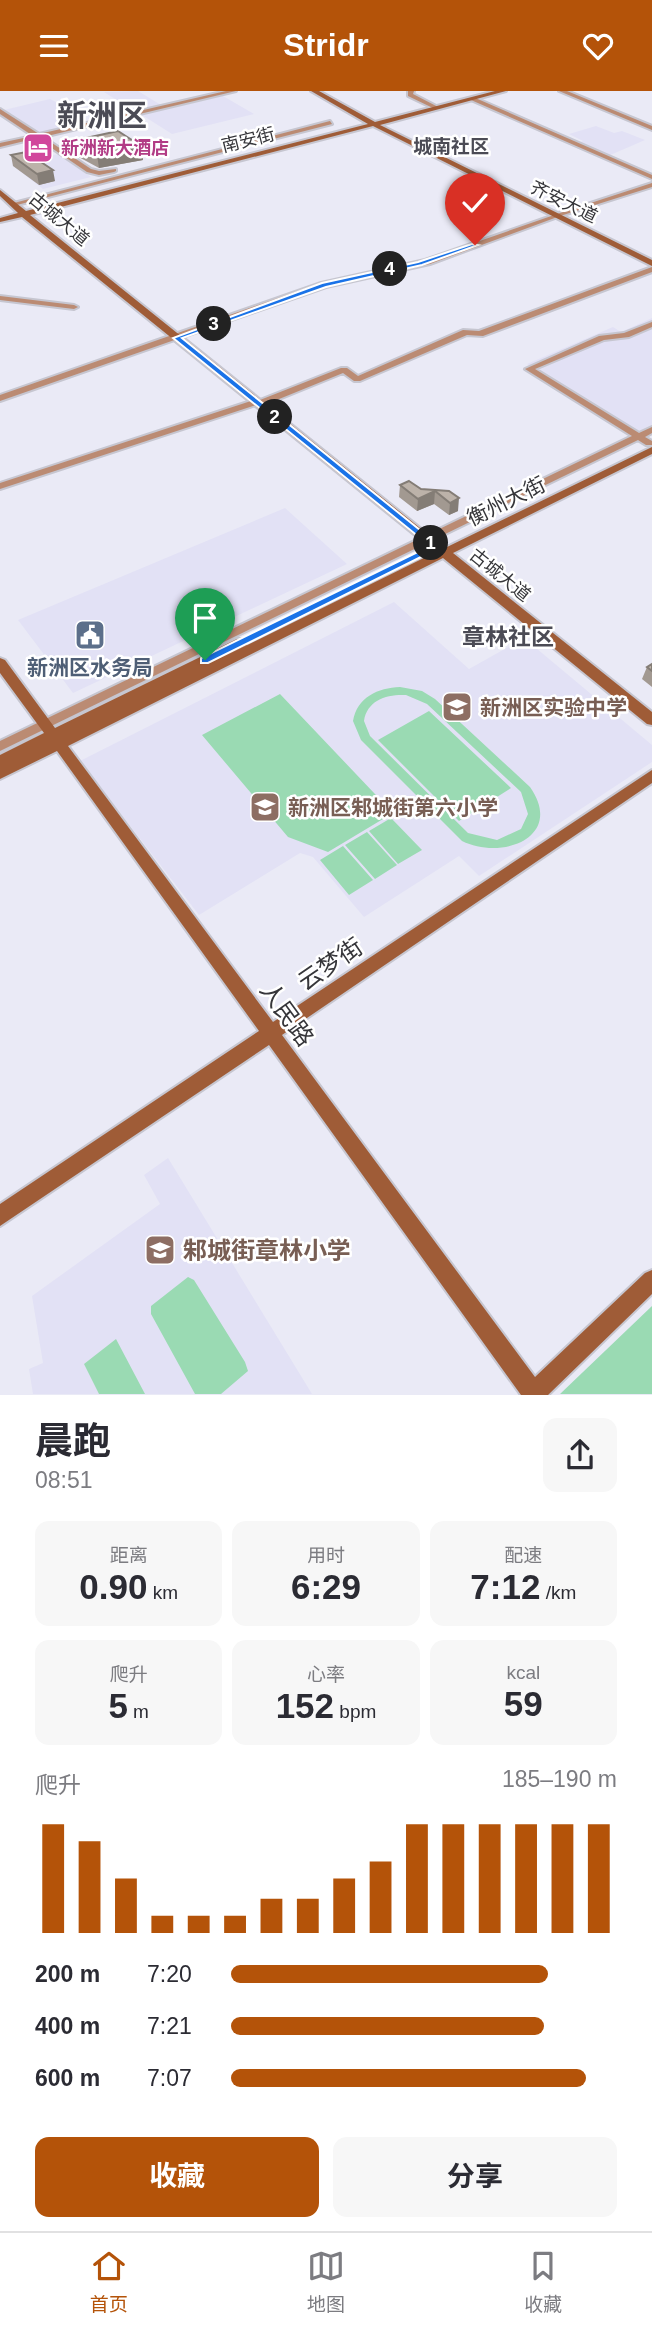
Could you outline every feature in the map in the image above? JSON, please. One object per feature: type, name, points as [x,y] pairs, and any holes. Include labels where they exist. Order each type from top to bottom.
[{"type":"main road","name":"齐安大道","points":[[314,91],[652,261]]},
{"type":"main road","name":"齐安大道","points":[[321,91],[376,124]]},
{"type":"main road","name":"南安街","points":[[0,220],[503,91]]},
{"type":"main road","name":"古城大道","points":[[0,192],[176,338],[652,720]]},
{"type":"main road","name":"衡州大街","points":[[0,761],[649,440]]},
{"type":"main road","name":"人民路","points":[[0,663],[534,1394]]},
{"type":"main road","name":"衡州大街","points":[[0,773],[51,735]]},
{"type":"main road","name":"云梦街","points":[[0,1216],[652,776]]},
{"type":"main road","points":[[534,1394],[652,1280]]},
{"type":"street","points":[[0,145],[233,91]]},
{"type":"street","points":[[411,91],[410,95],[437,108]]},
{"type":"street","points":[[562,91],[652,128]]},
{"type":"street","points":[[473,99],[652,177]]},
{"type":"street","points":[[0,111],[91,172],[113,170],[150,160]]},
{"type":"street","points":[[0,208],[330,123]]},
{"type":"street","points":[[113,170],[136,185]]},
{"type":"street","points":[[0,398],[324,285],[435,260],[652,185]]},
{"type":"street","points":[[0,486],[258,403],[344,370],[357,379],[466,333],[480,334],[652,269]]},
{"type":"street","points":[[0,298],[74,307]]},
{"type":"street","points":[[529,369],[603,338],[626,335],[652,324]]},
{"type":"street","points":[[529,369],[649,440]]},
{"type":"street","points":[[0,746],[51,735],[649,440]]},
{"type":"shaded area","points":[[138,91],[161,105],[134,111],[104,92]]},
{"type":"shaded area","points":[[223,96],[254,114],[172,134],[142,115]]},
{"type":"shaded area","points":[[50,99],[77,113],[71,115],[83,123],[41,133],[4,110]]},
{"type":"shaded area","points":[[596,126],[614,133],[622,131],[645,140],[608,156],[578,143],[583,141],[569,134]]},
{"type":"shaded area","points":[[58,154],[91,177],[43,189],[12,165]]},
{"type":"shaded area","points":[[652,318],[652,427],[638,433],[527,364],[613,327],[621,332]]},
{"type":"shaded area","points":[[285,508],[347,564],[73,693],[18,620]]},
{"type":"shaded area","points":[[394,602],[469,669],[524,638],[652,745],[652,762],[479,876],[459,856],[364,917],[313,857],[300,853],[199,915],[80,761]]},
{"type":"shaded area","name":"邾城街章林小学","points":[[168,1158],[312,1394],[33,1394],[29,1369],[43,1363],[32,1296],[160,1204],[144,1175]]},
{"type":"green space","points":[[392,688],[422,691],[435,699],[530,787],[539,804],[540,819],[534,831],[524,840],[510,846],[494,848],[462,841],[361,740],[353,721],[359,706],[370,695]],"holes":[[[406,695],[427,704],[521,792],[528,814],[521,829],[497,840],[468,833],[370,736],[364,721],[369,708],[379,700]]]},
{"type":"green space","points":[[280,694],[393,813],[328,852],[288,837],[202,735]]},
{"type":"green space","points":[[429,711],[511,788],[459,821],[378,740]]},
{"type":"green space","points":[[391,818],[422,850],[398,864],[369,831]]},
{"type":"green space","points":[[367,832],[397,865],[375,879],[345,845]]},
{"type":"green space","points":[[343,846],[373,880],[349,895],[320,860]]},
{"type":"green space","points":[[188,1277],[194,1280],[248,1371],[221,1394],[195,1394],[151,1314],[151,1306]]},
{"type":"green space","points":[[652,1306],[652,1394],[560,1394]]},
{"type":"green space","points":[[116,1339],[145,1394],[99,1394],[84,1364]]},
{"type":"building","points":[[118,131],[141,146],[97,155],[72,141]]},
{"type":"building","points":[[37,137],[48,143],[36,146],[26,140]]},
{"type":"building","points":[[26,152],[53,170],[37,174],[11,155]]},
{"type":"building","points":[[409,481],[421,489],[449,491],[459,498],[450,503],[435,491],[418,499],[400,485]]},
{"type":"place","name":"新洲新大酒店","points":[[38,148]]},
{"type":"place","name":"新洲区水务局","points":[[90,635]]},
{"type":"place","name":"新洲区实验中学","points":[[457,707]]},
{"type":"place","name":"新洲区邾城街第六小学","points":[[265,807]]},
{"type":"place","name":"邾城街章林小学","points":[[160,1250]]},
{"type":"district","name":"新洲区","points":[[102,115]]},
{"type":"district","name":"城南社区","points":[[451,146]]},
{"type":"district","name":"章林社区","points":[[508,637]]},
{"type":"route","points":[[205,660],[437,547],[176,338],[336,281],[420,264],[475,245]]}]
